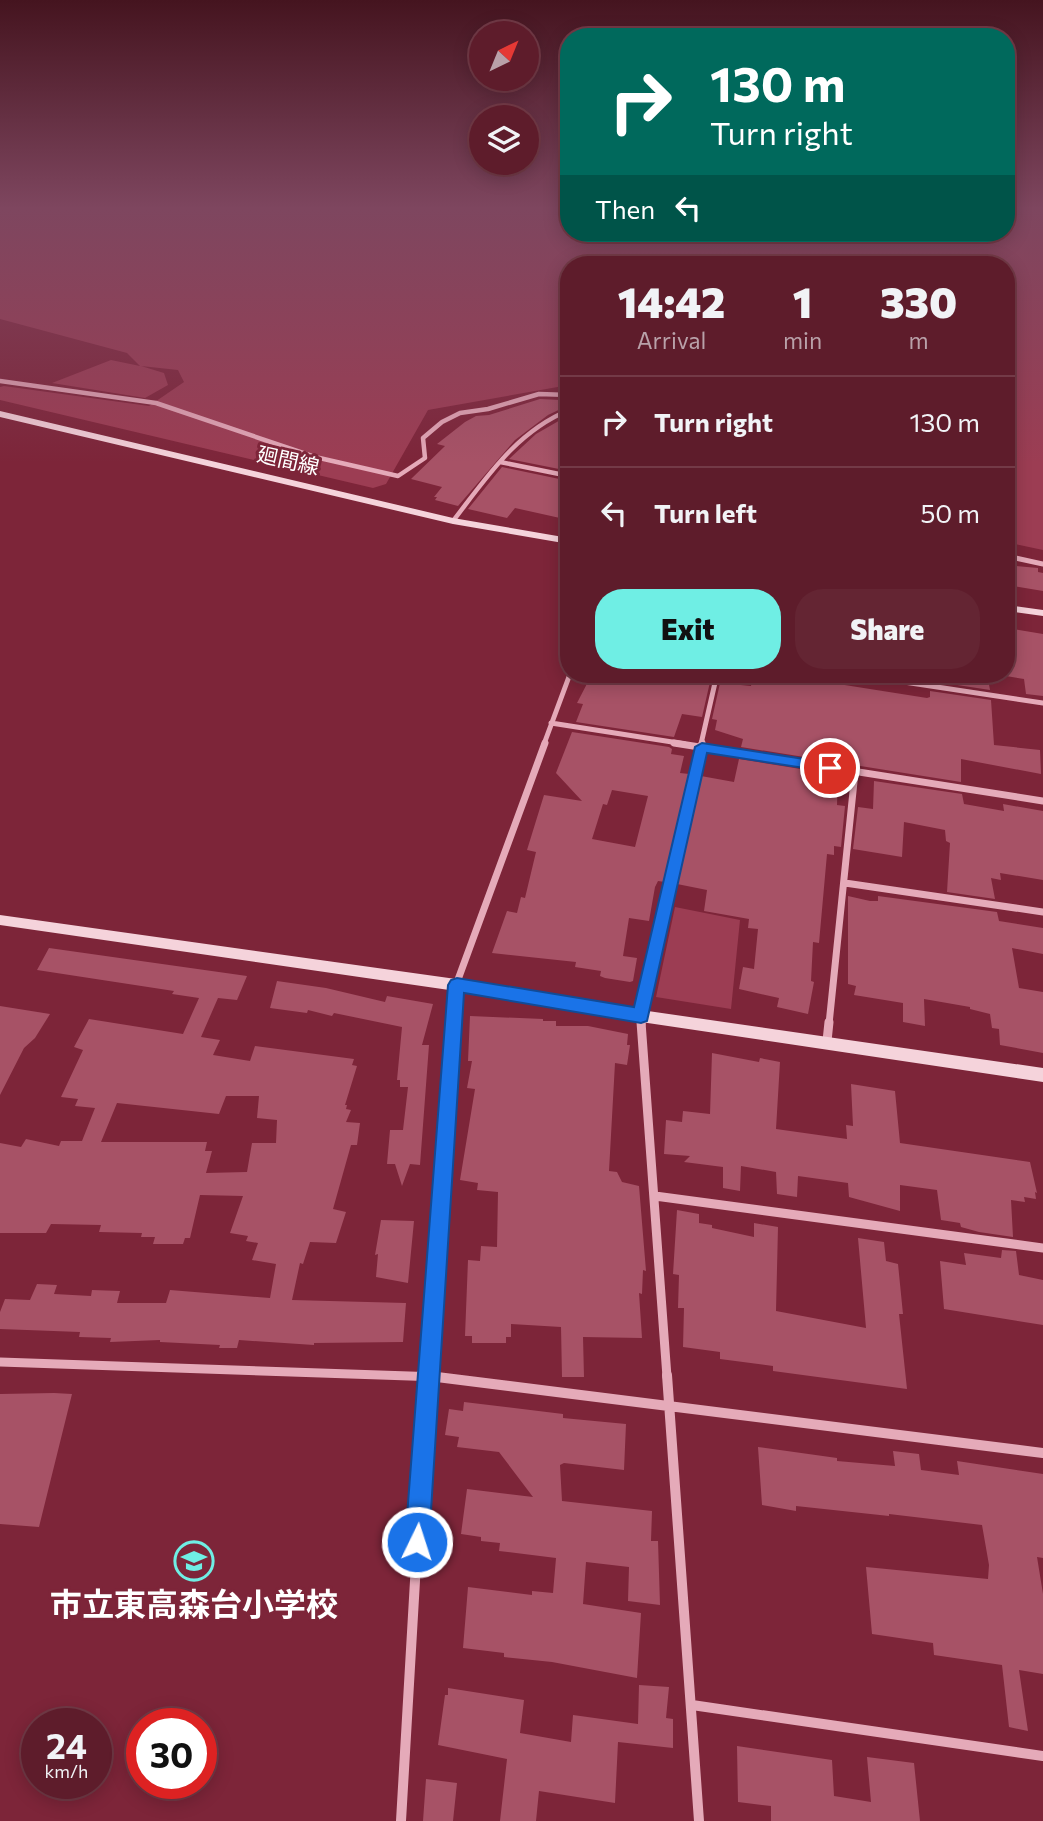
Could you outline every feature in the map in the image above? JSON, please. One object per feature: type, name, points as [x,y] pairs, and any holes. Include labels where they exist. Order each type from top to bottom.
[{"type":"street","points":[[0,381],[156,403],[316,457],[398,476],[425,458],[423,438],[456,414],[493,408],[528,395],[560,393]]},
{"type":"street","name":"廻間線","points":[[0,414],[453,521],[560,539]]},
{"type":"street","points":[[453,521],[519,438],[560,414]]},
{"type":"street","points":[[500,462],[560,474]]},
{"type":"street","points":[[1015,558],[1043,564]]},
{"type":"street","points":[[1015,609],[1043,613]]},
{"type":"street","points":[[401,1821],[428,1375],[457,985],[567,683]]},
{"type":"street","points":[[699,1821],[641,1016],[715,683]]},
{"type":"street","points":[[911,683],[1043,703]]},
{"type":"street","points":[[551,723],[1043,801]]},
{"type":"street","points":[[827,1041],[855,772]]},
{"type":"street","points":[[845,883],[1043,912]]},
{"type":"street","points":[[0,920],[457,985],[641,1016],[827,1041],[1043,1075]]},
{"type":"street","points":[[655,1196],[1043,1248]]},
{"type":"street","points":[[0,1362],[428,1375],[1043,1453]]},
{"type":"street","points":[[692,1704],[1043,1756]]},
{"type":"shaded area","points":[[0,293],[560,293],[560,387],[428,410],[386,484],[373,488],[0,400],[0,387],[4,386],[149,406],[184,382],[178,370],[141,366],[164,373],[168,385],[145,398],[52,383],[111,360],[140,366],[127,353],[0,319]]},
{"type":"shaded area","points":[[1015,293],[1043,293],[1043,550],[1015,544]]},
{"type":"shaded area","points":[[675,907],[740,920],[731,1009],[656,997]]},
{"type":"building","points":[[540,399],[560,400],[560,409],[515,440],[458,506],[435,500],[437,497],[434,497],[442,487],[411,479],[445,446],[437,444],[465,422],[476,416],[489,415]]},
{"type":"building","points":[[560,420],[560,469],[509,459],[536,434]]},
{"type":"building","points":[[502,467],[560,479],[560,518],[515,508],[507,518],[468,509]]},
{"type":"building","points":[[1015,566],[1038,568],[1038,572],[1043,573],[1043,591],[1015,586]]},
{"type":"building","points":[[1015,629],[1043,634],[1043,696],[1026,694],[1024,679],[1015,678]]},
{"type":"building","points":[[587,683],[710,683],[702,717],[682,714],[674,737],[576,722],[583,704],[577,703]]},
{"type":"building","points":[[720,683],[751,686],[752,683],[832,683],[927,698],[930,697],[930,691],[991,700],[994,745],[1040,750],[1041,774],[961,759],[961,782],[741,747],[743,739],[715,730],[717,720],[712,719]]},
{"type":"building","points":[[944,683],[989,683],[990,690]]},
{"type":"building","points":[[572,732],[669,747],[672,749],[671,754],[684,756],[680,773],[689,774],[665,882],[658,881],[655,887],[649,921],[629,918],[623,956],[637,958],[633,981],[605,978],[600,976],[601,971],[575,967],[576,962],[492,953],[507,911],[517,913],[521,897],[525,898],[536,852],[527,850],[544,795],[582,801],[556,773]],"holes":[[[612,790],[648,796],[635,847],[592,839],[603,804],[607,805]]]},
{"type":"building","points":[[739,759],[838,775],[837,805],[845,806],[841,847],[834,846],[834,855],[827,854],[819,943],[813,942],[811,981],[814,982],[808,1014],[777,1007],[779,998],[739,989],[743,967],[754,969],[758,929],[748,928],[749,919],[704,911],[707,890],[677,884],[701,776],[734,782]]},
{"type":"building","points":[[874,781],[962,794],[964,804],[1004,811],[1003,804],[1043,811],[1043,880],[1000,873],[1001,880],[991,878],[995,899],[947,892],[950,843],[946,841],[945,830],[904,822],[902,857],[853,849],[858,807],[873,809]]},
{"type":"building","points":[[848,896],[878,901],[878,896],[997,912],[999,921],[1043,928],[1043,954],[1012,948],[1019,988],[1043,992],[1043,1053],[1000,1045],[999,1029],[992,1028],[990,1014],[970,1007],[924,999],[925,1026],[903,1022],[903,1003],[854,995],[856,986],[848,984]]},
{"type":"building","points":[[49,948],[247,976],[237,1000],[218,998],[201,1037],[220,1040],[213,1055],[250,1061],[255,1046],[354,1059],[352,1065],[357,1066],[345,1105],[346,1109],[351,1110],[346,1122],[360,1123],[357,1145],[351,1145],[333,1209],[346,1212],[336,1243],[310,1242],[303,1264],[300,1263],[292,1300],[406,1303],[403,1342],[314,1345],[239,1340],[237,1348],[219,1348],[220,1345],[160,1340],[110,1342],[111,1338],[79,1337],[80,1332],[0,1329],[0,1312],[5,1299],[30,1300],[37,1284],[57,1285],[54,1294],[91,1296],[92,1290],[120,1291],[117,1303],[166,1303],[170,1290],[270,1298],[276,1264],[252,1260],[258,1243],[246,1241],[248,1236],[230,1233],[243,1196],[200,1195],[190,1238],[185,1238],[183,1244],[153,1244],[155,1237],[141,1237],[142,1233],[99,1232],[101,1225],[51,1224],[46,1233],[0,1233],[0,1143],[21,1147],[26,1139],[59,1146],[61,1141],[82,1141],[95,1108],[75,1106],[78,1099],[61,1097],[83,1050],[74,1047],[89,1019],[183,1034],[199,998],[172,994],[174,991],[37,970]],"holes":[[[226,1096],[259,1096],[257,1118],[277,1120],[276,1143],[252,1143],[247,1172],[206,1173],[212,1151],[205,1151],[207,1142],[101,1142],[117,1103],[219,1114]]]},
{"type":"building","points":[[277,981],[326,988],[385,1002],[387,996],[433,1004],[422,1045],[429,1045],[420,1165],[410,1164],[402,1186],[395,1164],[387,1164],[390,1130],[403,1130],[408,1087],[400,1087],[400,1080],[397,1080],[402,1027],[334,1013],[332,1016],[308,1010],[307,1013],[270,1008]]},
{"type":"building","points":[[0,1006],[50,1014],[35,1038],[24,1048],[0,1095]]},
{"type":"building","points":[[470,1016],[543,1019],[556,1021],[556,1026],[588,1026],[628,1034],[627,1045],[630,1045],[627,1065],[615,1063],[609,1171],[617,1172],[622,1182],[639,1186],[646,1271],[643,1270],[642,1294],[639,1293],[642,1338],[583,1337],[584,1377],[562,1377],[561,1327],[511,1324],[511,1337],[506,1337],[506,1343],[472,1343],[472,1336],[465,1336],[468,1260],[480,1261],[481,1246],[497,1247],[498,1192],[477,1190],[478,1183],[460,1180],[475,1089],[467,1088],[472,1061],[468,1061]]},
{"type":"building","points":[[712,1053],[759,1062],[760,1058],[780,1062],[776,1129],[847,1139],[846,1125],[853,1126],[851,1084],[895,1091],[900,1143],[1030,1162],[1036,1199],[1024,1197],[1025,1202],[1011,1200],[1013,1237],[979,1232],[961,1227],[960,1223],[941,1220],[937,1190],[900,1185],[900,1211],[849,1197],[848,1183],[798,1176],[797,1197],[777,1194],[776,1172],[741,1166],[740,1191],[723,1188],[723,1167],[684,1162],[690,1156],[664,1154],[666,1120],[682,1122],[683,1111],[710,1114]]},
{"type":"building","points":[[677,1210],[699,1214],[699,1223],[712,1225],[712,1228],[754,1237],[754,1223],[778,1227],[776,1311],[866,1328],[858,1238],[884,1242],[886,1261],[898,1264],[903,1314],[899,1314],[907,1389],[773,1371],[773,1366],[720,1359],[720,1352],[683,1347],[684,1308],[678,1308],[679,1275],[673,1274]]},
{"type":"building","points":[[381,1220],[414,1221],[408,1283],[376,1277],[378,1254],[375,1255]]},
{"type":"building","points":[[1002,1250],[1016,1251],[1019,1275],[1043,1280],[1043,1325],[944,1309],[940,1261],[966,1265],[964,1253],[1001,1258]]},
{"type":"building","points":[[0,1394],[72,1394],[39,1527],[0,1524]]},
{"type":"building","points":[[464,1402],[563,1414],[563,1418],[626,1424],[624,1470],[564,1463],[560,1465],[562,1501],[652,1511],[651,1541],[658,1541],[660,1605],[628,1601],[629,1567],[586,1562],[583,1604],[641,1613],[637,1678],[463,1648],[468,1587],[532,1595],[532,1591],[553,1593],[556,1558],[499,1551],[500,1543],[481,1541],[481,1537],[461,1534],[467,1489],[533,1497],[499,1452],[457,1447],[459,1437],[445,1435],[449,1409],[463,1411]]},
{"type":"building","points":[[758,1447],[837,1458],[837,1461],[895,1466],[893,1451],[919,1454],[921,1470],[959,1475],[957,1461],[1043,1474],[1043,1558],[1037,1557],[1043,1594],[1043,1674],[1019,1670],[1028,1731],[1009,1727],[1002,1665],[934,1655],[933,1643],[872,1634],[866,1567],[988,1579],[989,1565],[982,1525],[796,1506],[796,1511],[762,1505]]},
{"type":"building","points":[[639,1685],[669,1687],[666,1718],[673,1719],[673,1748],[618,1742],[615,1803],[539,1791],[536,1821],[500,1821],[507,1759],[438,1745],[448,1688],[524,1700],[520,1733],[571,1742],[573,1715],[638,1724]]},
{"type":"building","points":[[737,1746],[832,1760],[834,1796],[871,1802],[867,1757],[914,1763],[920,1821],[771,1821],[771,1806],[738,1802]]},
{"type":"building","points":[[426,1779],[457,1783],[453,1821],[423,1821]]},
{"type":"place","name":"市立東高森台小学校","points":[[194,1561]]},
{"type":"route","points":[[417,1542],[457,985],[641,1016],[702,747],[830,768]]}]
